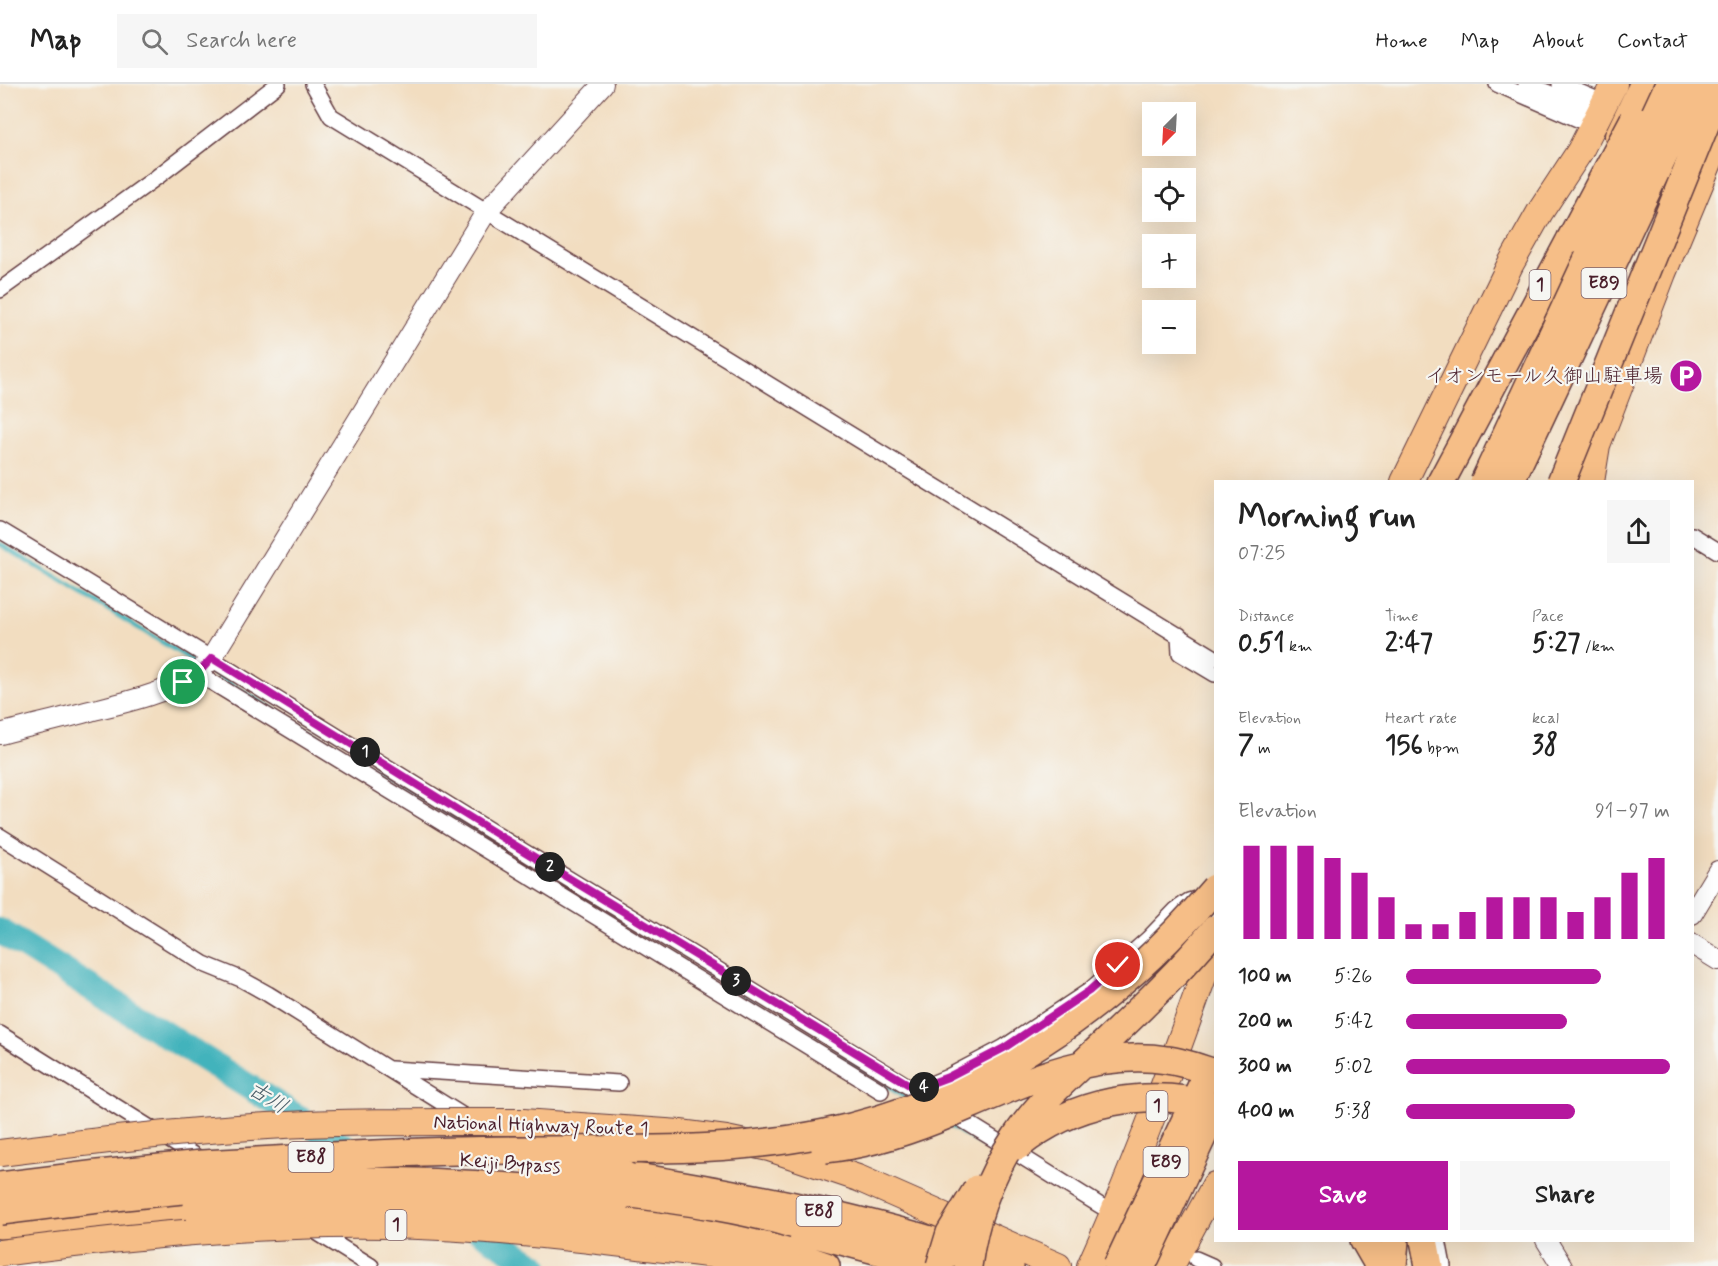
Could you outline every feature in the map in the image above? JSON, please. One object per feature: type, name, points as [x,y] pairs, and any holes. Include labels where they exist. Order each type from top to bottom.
[{"type":"highway","name":"1","points":[[1431,480],[1452,437],[1576,223],[1643,84]]},
{"type":"highway","points":[[1442,480],[1651,84]]},
{"type":"highway","name":"E89","points":[[1485,480],[1669,84]]},
{"type":"highway","points":[[1591,480],[1597,445],[1663,273],[1711,177],[1717,149],[1710,88]]},
{"type":"highway","points":[[1562,480],[1664,230],[1710,88]]},
{"type":"highway","points":[[1562,480],[1614,332],[1710,88]]},
{"type":"highway","name":"E89","points":[[1511,480],[1710,88]]},
{"type":"highway","points":[[1405,480],[1510,265],[1599,105]]},
{"type":"highway","points":[[1543,480],[1664,230]]},
{"type":"highway","points":[[1460,480],[1570,240]]},
{"type":"highway","points":[[665,1150],[757,1143],[825,1133],[899,1111],[981,1077],[1020,1056],[1095,1006],[1160,949],[1214,889]]},
{"type":"highway","points":[[968,1266],[982,1203],[1014,1138],[1054,1091],[1150,999],[1214,930]]},
{"type":"highway","name":"1","points":[[1090,1266],[1155,1114],[1214,946]]},
{"type":"highway","points":[[313,1157],[413,1151],[665,1150],[752,1154],[796,1153],[866,1142],[934,1120],[1033,1079],[1069,1068],[1139,1058],[1165,1059],[1214,1073]]},
{"type":"highway","name":"E89","points":[[1117,1266],[1214,1059]]},
{"type":"highway","points":[[940,1266],[950,1233],[974,1192],[1010,1153],[1030,1136],[1080,1111],[1104,1103],[1127,1099],[1178,1098],[1214,1108]]},
{"type":"highway","name":"E89","points":[[1142,1266],[1214,1110]]},
{"type":"highway","name":"National Highway Route 1","points":[[0,1153],[179,1132],[391,1122],[523,1122],[680,1133],[770,1148],[858,1178],[1058,1266]]},
{"type":"highway","points":[[1130,1266],[1159,1204],[1181,1168],[1214,1125]]},
{"type":"highway","name":"Keiji Bypass","points":[[0,1186],[98,1174],[313,1157],[471,1160],[624,1175],[776,1201],[925,1238],[1010,1266]]},
{"type":"highway","name":"Keiji Bypass","points":[[0,1211],[198,1189],[298,1182],[381,1181],[479,1184],[544,1188],[695,1208],[774,1223],[934,1266]]},
{"type":"highway","points":[[1171,1266],[1214,1187]]},
{"type":"highway","points":[[0,1225],[196,1210],[342,1204],[468,1207],[547,1213],[660,1226],[751,1242],[826,1266]]},
{"type":"highway","points":[[547,1213],[635,1231],[717,1253],[754,1266]]},
{"type":"highway","name":"1","points":[[0,1253],[209,1230],[331,1225],[409,1226],[496,1230],[578,1238],[792,1266]]},
{"type":"highway","points":[[1353,1242],[1355,1266]]},
{"type":"highway","points":[[1365,1242],[1379,1266]]},
{"type":"highway","points":[[1393,1266],[1395,1242]]},
{"type":"highway","points":[[1424,1242],[1429,1266]]},
{"type":"street","points":[[0,290],[157,177],[278,84]]},
{"type":"street","points":[[312,84],[331,116],[1214,657]]},
{"type":"street","points":[[0,734],[157,692],[183,682],[204,666],[486,212],[603,84]]},
{"type":"street","points":[[1497,84],[1599,105]]},
{"type":"street","points":[[1526,84],[1599,105]]},
{"type":"street","points":[[1560,84],[1599,105]]},
{"type":"street","points":[[0,530],[420,809],[881,1091]]},
{"type":"street","points":[[1694,536],[1718,551]]},
{"type":"street","points":[[1179,635],[1180,653],[1214,673]]},
{"type":"street","points":[[204,666],[430,793],[916,1089],[1101,1206]]},
{"type":"street","points":[[420,809],[430,793]]},
{"type":"street","points":[[0,836],[204,964],[241,979],[268,994],[700,1266]]},
{"type":"street","points":[[1694,911],[1718,871]]},
{"type":"street","points":[[916,1089],[948,1077],[1004,1048],[1089,991],[1148,939],[1182,905],[1214,894]]},
{"type":"street","points":[[632,939],[642,923]]},
{"type":"street","points":[[1694,945],[1718,960]]},
{"type":"street","points":[[0,1034],[371,1266]]},
{"type":"street","points":[[846,1070],[856,1054]]},
{"type":"street","points":[[388,1068],[619,1083]]},
{"type":"street","points":[[1438,1242],[1443,1266]]},
{"type":"street","points":[[1547,1242],[1562,1266]]},
{"type":"street","points":[[1196,1259],[1212,1266]]},
{"type":"waterway","points":[[0,544],[198,664]]},
{"type":"waterway","points":[[208,670],[504,848]]},
{"type":"waterway","name":"古川","points":[[0,931],[366,1160]]},
{"type":"waterway","points":[[706,971],[906,1098]]},
{"type":"waterway","points":[[949,1125],[996,1153]]},
{"type":"waterway","points":[[1011,1161],[1041,1177]]},
{"type":"waterway","name":"古川","points":[[471,1225],[536,1266]]},
{"type":"place","name":"イオンモール久御山駐車場","points":[[1686,376]]},
{"type":"route","points":[[183,682],[200,671],[212,658],[916,1089],[948,1077],[1004,1048],[1089,991],[1118,965]]}]
